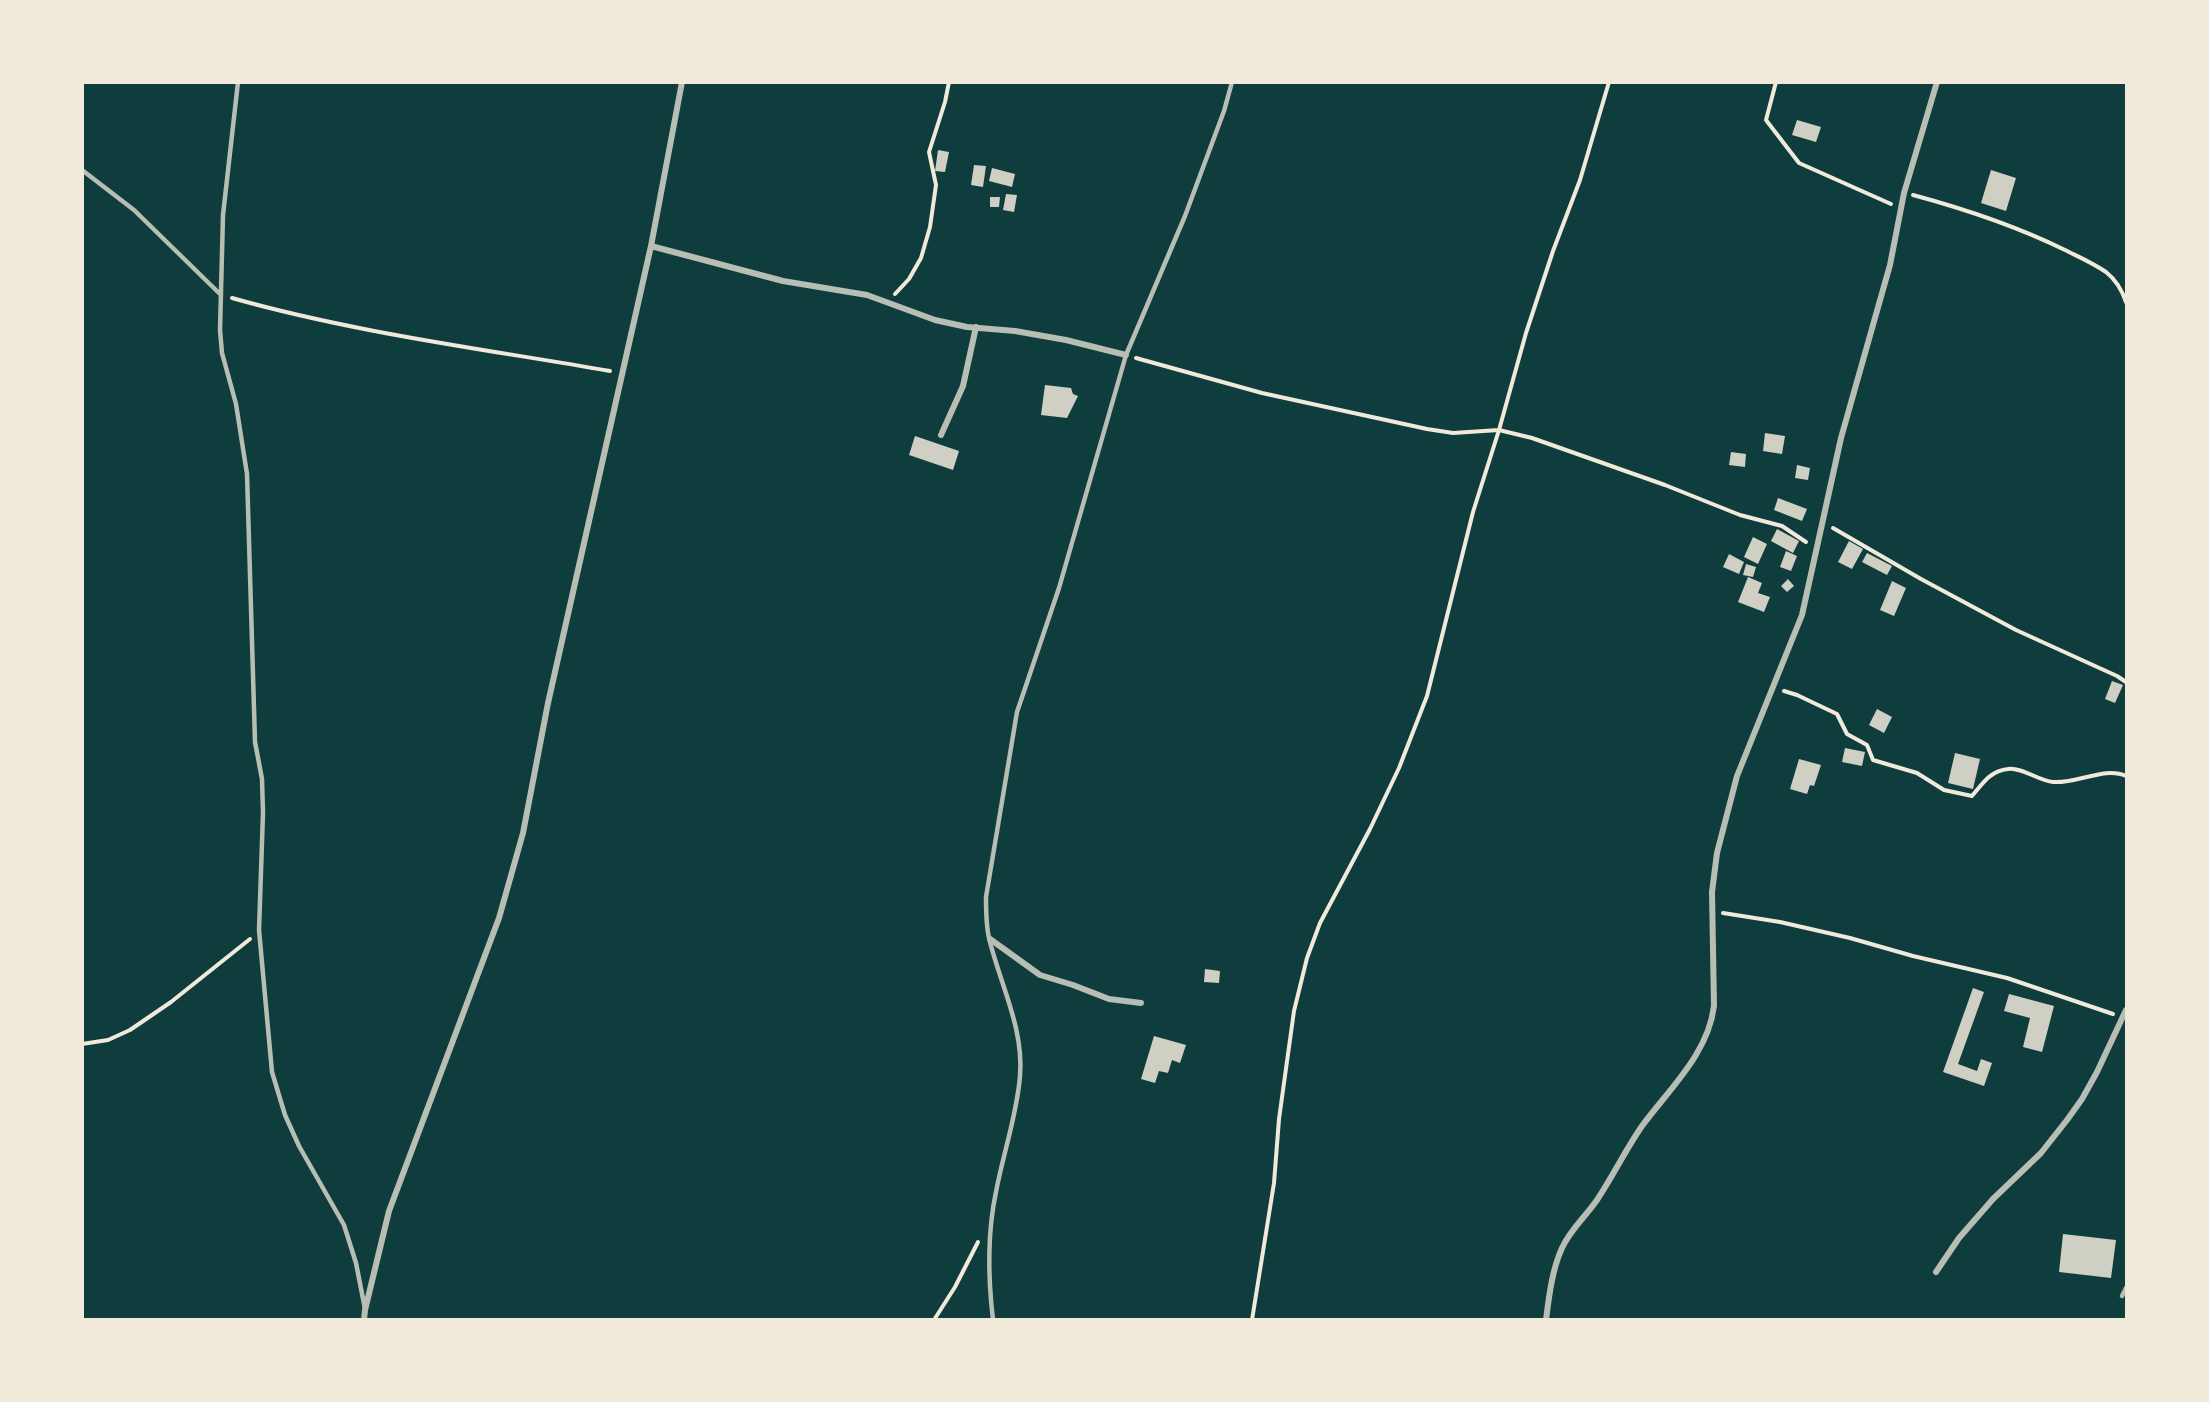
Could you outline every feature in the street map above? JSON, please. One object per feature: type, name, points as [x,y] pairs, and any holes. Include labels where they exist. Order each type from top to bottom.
[{"type":"street","points":[[364,1320],[388,1211],[500,918],[523,833],[548,703],[651,246],[681,82]]},
{"type":"street","points":[[1546,1320],[1553,1276],[1562,1248],[1574,1228],[1596,1201],[1641,1127],[1701,1049],[1707,1036],[1714,1006],[1712,892],[1718,853],[1737,776],[1802,615],[1844,428],[1890,265],[1904,193],[1937,82]]},
{"type":"street","points":[[651,246],[783,281],[867,295],[935,320],[1035,334],[1126,355]]},
{"type":"street","points":[[942,435],[963,386],[976,327]]},
{"type":"street","points":[[990,939],[1040,975],[1109,999],[1141,1003]]},
{"type":"street","points":[[1936,1272],[1959,1238],[1993,1198],[2041,1153],[2067,1120],[2097,1072],[2127,1010]]},
{"type":"lane","points":[[238,82],[223,215],[222,353],[237,404],[247,474],[255,742],[262,779],[263,813],[259,930],[272,1072],[285,1115],[299,1146],[344,1225],[356,1263],[365,1310]]},
{"type":"lane","points":[[993,1320],[989,1275],[992,1218],[1020,1075],[1019,1047],[1011,1006],[986,921],[986,897],[1017,712],[1059,588],[1126,355],[1185,216],[1224,111],[1232,82]]},
{"type":"lane","points":[[82,170],[134,210],[221,295]]},
{"type":"lane","points":[[2122,1296],[2127,1288]]},
{"type":"path","points":[[888,301],[909,279],[921,258],[930,227],[936,185],[928,152],[945,102],[949,82]]},
{"type":"path","points":[[1252,1320],[1274,1183],[1279,1119],[1294,1011],[1307,958],[1320,923],[1370,829],[1399,768],[1427,696],[1473,512],[1526,333],[1553,251],[1580,180],[1609,82]]},
{"type":"path","points":[[1776,82],[1766,120],[1798,163],[1894,205]]},
{"type":"path","points":[[1904,193],[1952,206],[2050,243],[2107,273],[2120,287],[2127,302]]},
{"type":"path","points":[[221,295],[287,313],[362,329],[623,373]]},
{"type":"path","points":[[1126,355],[1262,393],[1427,429],[1453,433],[1499,430],[1558,446],[1740,515],[1782,526],[1817,550]]},
{"type":"path","points":[[1822,522],[2006,625],[2127,682]]},
{"type":"path","points":[[1780,690],[1797,694],[1837,714],[1847,734],[1867,745],[1873,760],[1917,773],[1944,790],[1972,796],[1990,775],[2010,768],[2052,782],[2085,779],[2117,772],[2127,776]]},
{"type":"path","points":[[1718,913],[1780,922],[2007,978],[2122,1017]]},
{"type":"path","points":[[82,1044],[108,1040],[130,1030],[171,1002],[234,953],[259,930]]},
{"type":"path","points":[[934,1320],[955,1287],[980,1238]]},
{"type":"building","points":[[1797,120],[1821,127],[1816,142],[1792,135]]},
{"type":"building","points":[[938,150],[949,152],[945,172],[935,171]]},
{"type":"building","points":[[974,165],[986,166],[983,187],[971,185]]},
{"type":"building","points":[[992,168],[1015,174],[1012,187],[989,181]]},
{"type":"building","points":[[1991,170],[2016,178],[2006,211],[1981,203]]},
{"type":"building","points":[[1006,194],[1017,195],[1014,212],[1003,210]]},
{"type":"building","points":[[990,197],[1000,197],[999,207],[990,207]]},
{"type":"building","points":[[1045,385],[1071,388],[1073,394],[1078,396],[1067,418],[1041,415]]},
{"type":"building","points":[[1765,433],[1785,436],[1782,454],[1763,451]]},
{"type":"building","points":[[915,436],[959,451],[953,470],[909,455]]},
{"type":"building","points":[[1731,452],[1746,454],[1745,467],[1729,465]]},
{"type":"building","points":[[1797,465],[1810,468],[1808,480],[1795,478]]},
{"type":"building","points":[[1778,498],[1807,509],[1802,521],[1774,510]]},
{"type":"building","points":[[1777,529],[1799,541],[1793,553],[1771,541]]},
{"type":"building","points":[[1753,537],[1767,544],[1758,564],[1744,557]]},
{"type":"building","points":[[1849,541],[1863,549],[1852,569],[1838,562]]},
{"type":"building","points":[[1786,551],[1797,556],[1791,571],[1780,567]]},
{"type":"building","points":[[1867,553],[1892,566],[1887,575],[1862,562]]},
{"type":"building","points":[[1729,554],[1744,562],[1739,574],[1723,567]]},
{"type":"building","points":[[1746,564],[1756,567],[1753,577],[1743,575]]},
{"type":"building","points":[[1748,577],[1762,583],[1758,593],[1770,597],[1764,612],[1738,602]]},
{"type":"building","points":[[1788,579],[1794,586],[1787,592],[1781,586]]},
{"type":"building","points":[[1892,581],[1906,588],[1894,616],[1880,610]]},
{"type":"building","points":[[2112,681],[2123,685],[2115,703],[2105,699]]},
{"type":"building","points":[[1877,709],[1892,717],[1884,733],[1869,725]]},
{"type":"building","points":[[1845,748],[1865,752],[1862,766],[1842,762]]},
{"type":"building","points":[[1955,753],[1980,759],[1973,789],[1948,783]]},
{"type":"building","points":[[1799,759],[1821,765],[1814,786],[1810,785],[1807,794],[1790,789]]},
{"type":"building","points":[[1205,969],[1220,971],[1219,983],[1204,982]]},
{"type":"building","points":[[1973,988],[1984,992],[1958,1064],[1977,1071],[1981,1059],[1992,1063],[1984,1086],[1943,1072]]},
{"type":"building","points":[[2009,994],[2054,1006],[2042,1052],[2023,1047],[2030,1018],[2004,1011]]},
{"type":"building","points":[[1154,1036],[1186,1045],[1180,1063],[1172,1060],[1168,1073],[1159,1071],[1155,1083],[1141,1079]]},
{"type":"building","points":[[2063,1234],[2116,1240],[2111,1278],[2059,1272]]}]
